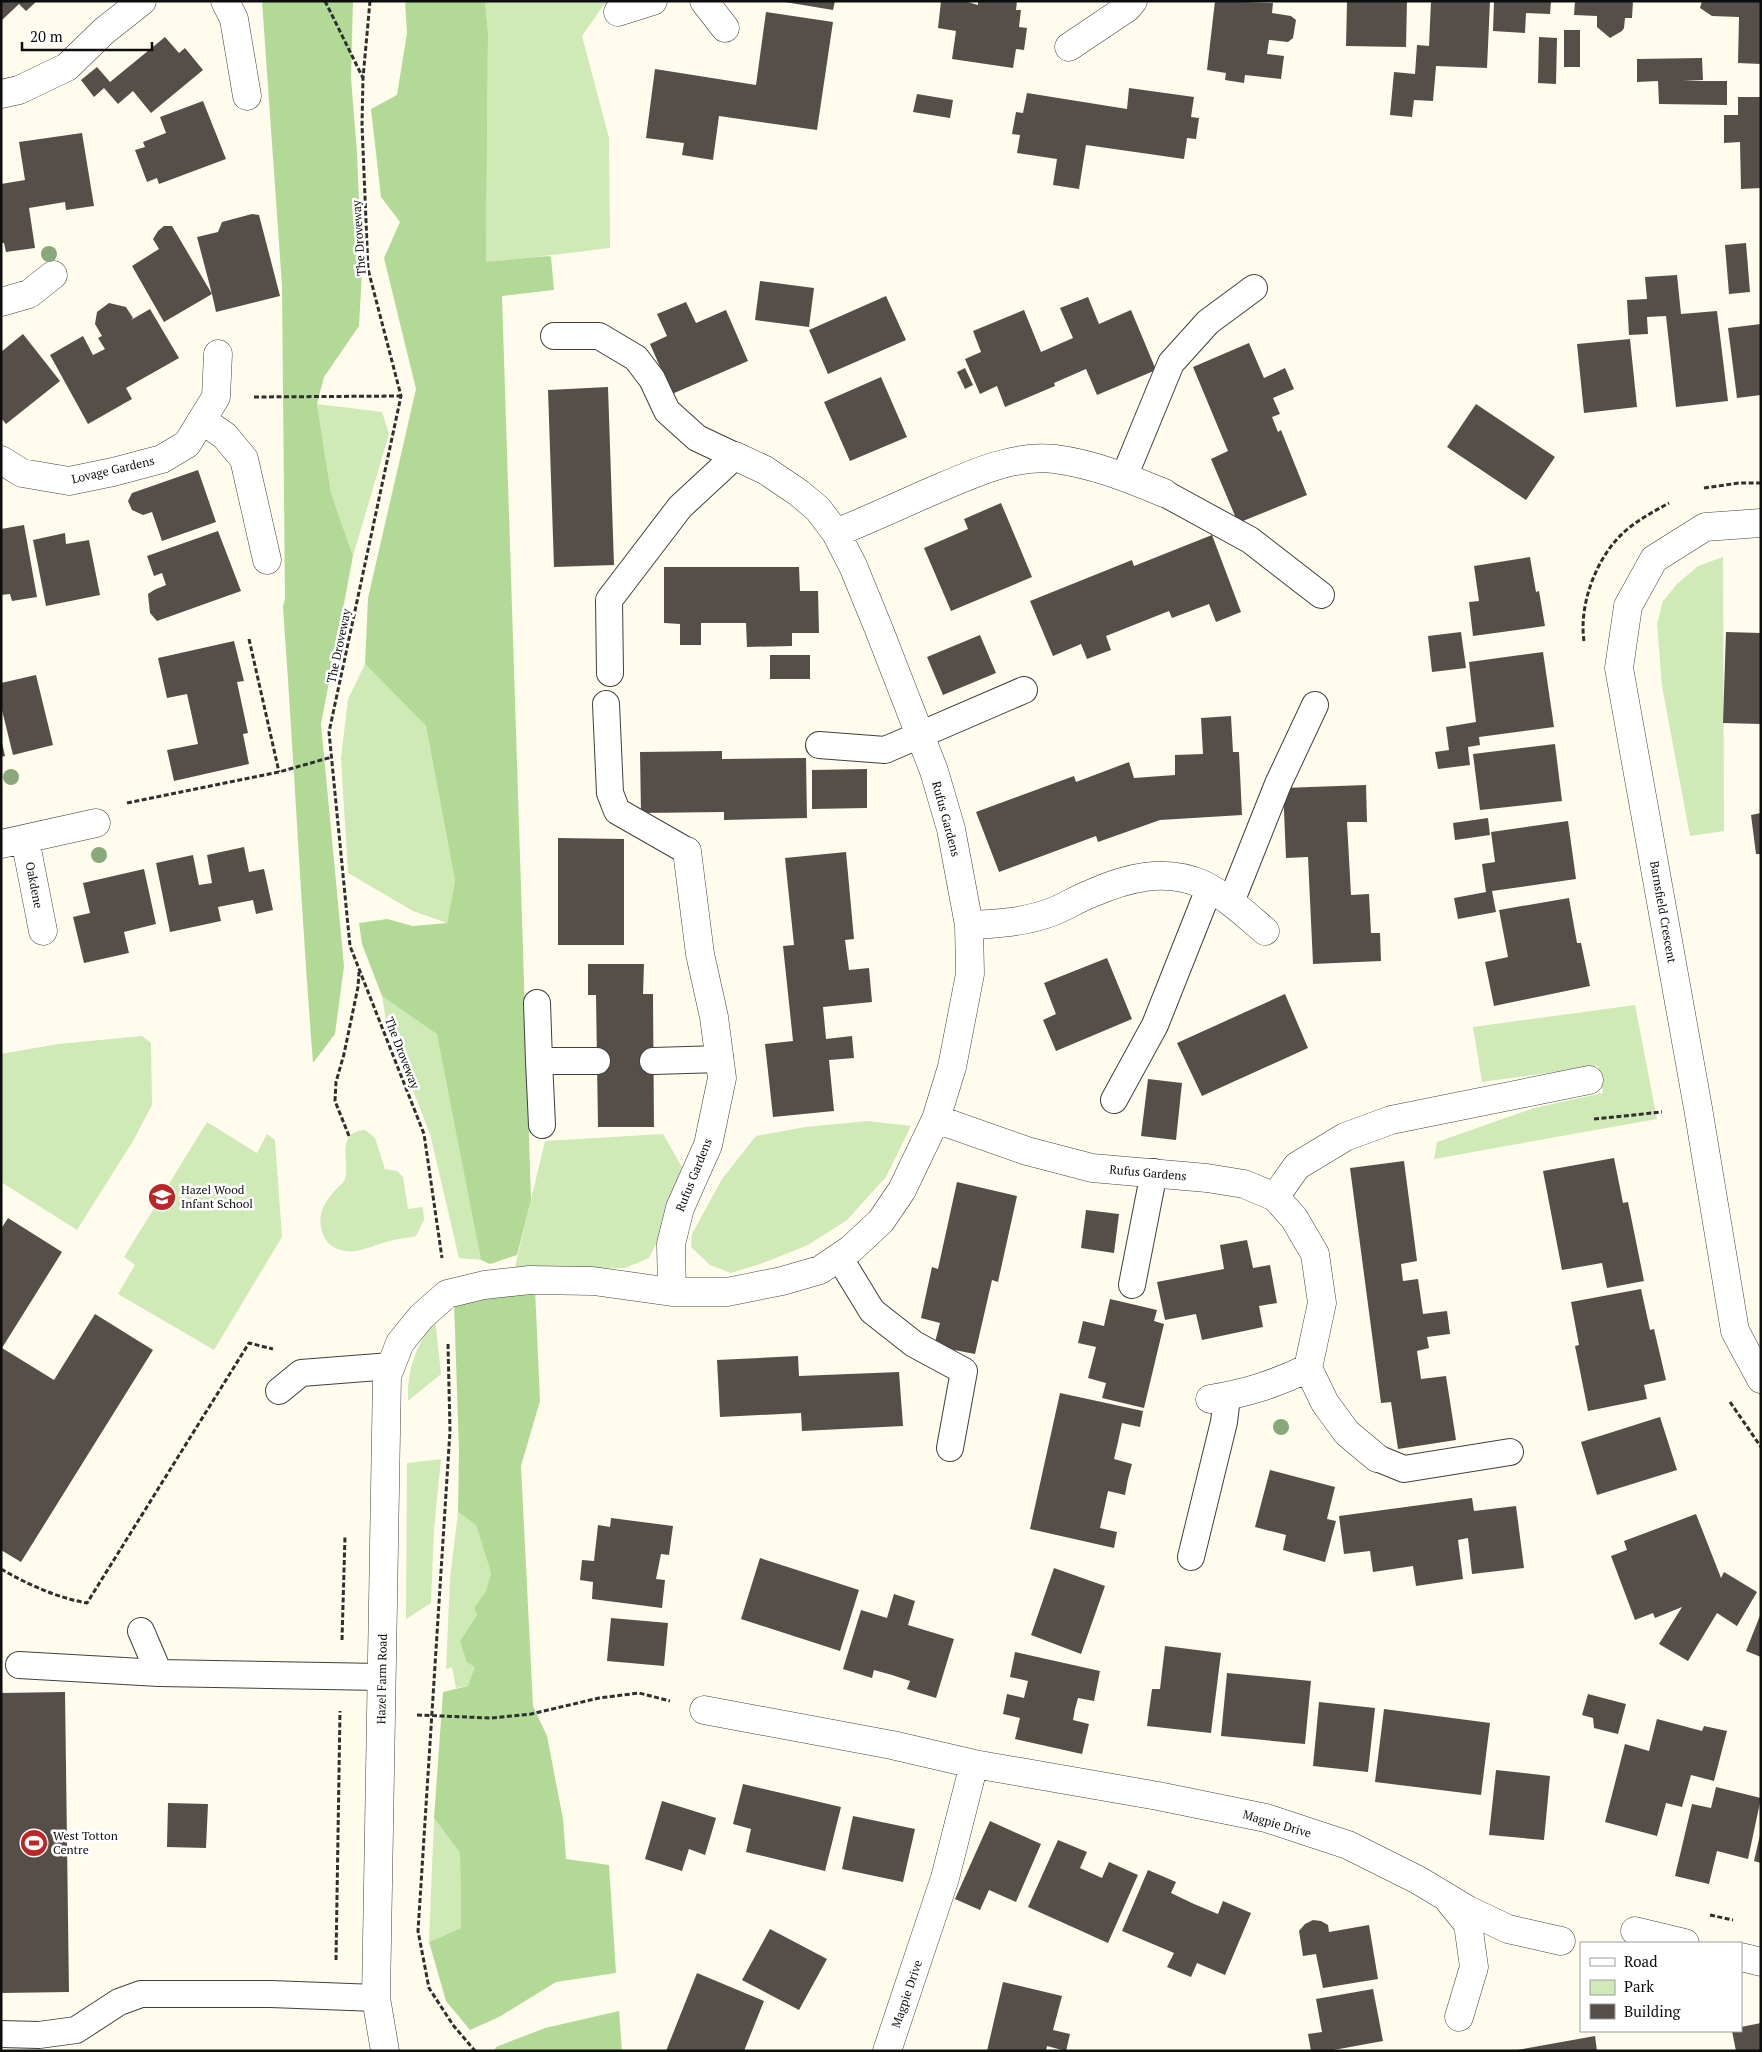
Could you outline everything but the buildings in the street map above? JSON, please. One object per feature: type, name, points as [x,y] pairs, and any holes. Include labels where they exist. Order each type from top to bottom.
[{"type":"street","points":[[1,94],[19,90],[67,67],[104,31],[142,1]]},
{"type":"street","points":[[225,1],[234,19],[246,96]]},
{"type":"street","points":[[618,12],[652,1]]},
{"type":"street","points":[[704,1],[725,28]]},
{"type":"street","points":[[1070,47],[1127,4]]},
{"type":"street","points":[[1,302],[29,294],[53,275]]},
{"type":"street","name":"Lovage Gardens","points":[[1,460],[22,473],[69,481],[162,459],[187,444],[216,397],[218,354]]},
{"type":"street","points":[[202,420],[225,436],[244,459],[267,560]]},
{"type":"street","name":"Rufus Gardens","points":[[421,1317],[447,1294],[484,1285],[530,1280],[593,1281],[672,1292],[727,1292],[782,1281],[820,1270],[850,1249],[881,1221],[902,1190],[936,1119],[952,1067],[970,974],[970,925],[951,829],[934,771],[853,566],[836,534],[818,509],[799,493],[765,470],[735,456]]},
{"type":"street","points":[[836,534],[962,478],[1009,462],[1052,459],[1090,465],[1164,493]]},
{"type":"street","name":"Barnsfield Crescent","points":[[1761,523],[1705,527],[1654,560],[1628,606],[1619,668],[1698,1108],[1735,1331],[1761,1379]]},
{"type":"street","name":"Oakdene","points":[[44,931],[13,841],[96,823]]},
{"type":"street","name":"Rufus Gardens","points":[[672,1292],[671,1244],[680,1208],[708,1146],[722,1078],[714,1017],[700,954],[688,851]]},
{"type":"street","points":[[970,925],[1005,924],[1052,912],[1130,878],[1169,875],[1203,885],[1220,895],[1265,931]]},
{"type":"street","points":[[1275,1197],[1297,1166],[1345,1137],[1382,1123],[1589,1080]]},
{"type":"street","name":"Rufus Gardens","points":[[936,1119],[1027,1151],[1092,1168],[1154,1172],[1244,1184],[1275,1197],[1294,1218],[1314,1254],[1322,1303],[1308,1368]]},
{"type":"street","name":"Hazel Farm Road","points":[[385,2051],[376,1998],[387,1376],[400,1343],[421,1317]]},
{"type":"street","points":[[1219,1398],[1244,1394],[1280,1382],[1308,1368],[1325,1403],[1347,1433],[1377,1458]]},
{"type":"street","name":"Magpie Drive","points":[[704,1710],[892,1745],[974,1764],[1158,1796],[1266,1818],[1348,1845],[1418,1880],[1446,1897],[1508,1929],[1561,1941]]},
{"type":"street","name":"Magpie Drive","points":[[887,2051],[945,1878],[974,1764]]},
{"type":"street","points":[[1446,1897],[1468,1924],[1474,1967],[1459,2018]]},
{"type":"street","points":[[1635,1931],[1682,1942]]},
{"type":"street","points":[[1742,1957],[1761,1962]]},
{"type":"lane","points":[[1124,477],[1171,363],[1208,322],[1254,288]]},
{"type":"lane","points":[[554,336],[599,336],[636,358],[652,379],[666,412],[697,438],[735,456],[680,507],[609,600],[610,673]]},
{"type":"lane","points":[[1164,493],[1250,540],[1321,595]]},
{"type":"lane","points":[[819,745],[885,750],[1024,690]]},
{"type":"lane","points":[[606,704],[610,793],[617,812],[688,851]]},
{"type":"lane","points":[[1114,1100],[1155,1025],[1278,784],[1315,705]]},
{"type":"lane","points":[[537,1003],[542,1124]]},
{"type":"lane","points":[[653,1061],[720,1059]]},
{"type":"lane","points":[[539,1061],[597,1060]]},
{"type":"lane","points":[[1132,1285],[1154,1172]]},
{"type":"lane","points":[[839,1256],[872,1311],[914,1344],[964,1371],[950,1448]]},
{"type":"lane","points":[[279,1391],[301,1372],[391,1366]]},
{"type":"lane","points":[[1191,1557],[1224,1422],[1219,1398]]},
{"type":"lane","points":[[1377,1458],[1404,1469],[1510,1452]]},
{"type":"lane","points":[[141,1631],[158,1672]]},
{"type":"lane","points":[[19,1664],[158,1672],[382,1678]]},
{"type":"lane","points":[[1,2034],[40,2036],[76,2030],[119,2002],[141,1994],[271,1994],[376,1998]]},
{"type":"path","name":"The Droveway","points":[[325,1],[363,78],[362,125],[368,269],[401,396],[329,732],[350,946],[424,1134],[447,1294],[450,1431],[418,1931],[429,1988],[453,2025],[475,2051]]},
{"type":"path","points":[[363,78],[370,1]]},
{"type":"path","points":[[216,397],[401,396]]},
{"type":"path","points":[[248,639],[278,772]]},
{"type":"path","points":[[96,823],[103,808],[278,772],[332,757]]},
{"type":"path","points":[[349,1136],[335,1101],[336,1082],[358,987],[359,969]]},
{"type":"path","points":[[1,1569],[30,1585],[68,1600],[87,1603],[249,1343],[274,1350]]},
{"type":"path","points":[[336,1961],[340,1677],[345,1528]]},
{"type":"path","points":[[431,1715],[491,1718],[531,1714],[599,1698],[639,1694],[704,1710]]},
{"type":"green space","points":[[262,1],[353,1],[351,78],[357,153],[362,272],[359,326],[324,377],[317,404],[331,493],[353,556],[321,724],[344,966],[335,1034],[313,1063],[283,607],[285,599],[282,286]]},
{"type":"green space","points":[[405,1],[485,1],[488,33],[486,262],[551,257],[554,290],[502,296],[531,1200],[517,1255],[490,1264],[481,1260],[437,1034],[382,996],[362,944],[359,923],[387,919],[413,926],[447,923],[455,881],[426,726],[365,664],[368,598],[416,389],[384,258],[400,222],[381,197],[371,109],[397,95],[407,33]]},
{"type":"green space","points":[[485,1],[612,1],[603,6],[582,36],[609,138],[610,248],[486,263],[488,33]]},
{"type":"green space","points":[[317,404],[382,412],[389,434],[353,556],[331,493]]},
{"type":"green space","points":[[1723,557],[1724,831],[1690,836],[1662,686],[1657,624],[1663,601],[1677,584],[1698,566]]},
{"type":"green space","points":[[365,664],[426,726],[455,881],[447,923],[413,911],[348,873],[341,758],[348,699]]},
{"type":"green space","points":[[382,996],[437,1029],[481,1260],[459,1258],[430,1134],[386,1021]]},
{"type":"green space","points":[[1635,1005],[1657,1119],[1434,1159],[1437,1142],[1534,1108],[1603,1093],[1598,1066],[1482,1082],[1473,1027]]},
{"type":"green space","points":[[142,1036],[151,1043],[152,1105],[133,1141],[77,1230],[1,1182],[1,1054],[58,1044]]},
{"type":"green space","points":[[868,1121],[911,1126],[886,1177],[847,1220],[808,1245],[763,1263],[731,1273],[710,1265],[691,1247],[692,1234],[722,1179],[756,1136],[805,1127]]},
{"type":"green space","points":[[207,1122],[257,1153],[267,1134],[275,1140],[282,1237],[214,1350],[118,1294],[135,1265],[124,1257]]},
{"type":"green space","points":[[365,1130],[375,1138],[385,1169],[397,1171],[403,1177],[408,1209],[423,1207],[424,1220],[416,1236],[393,1240],[361,1250],[339,1250],[332,1246],[323,1235],[320,1221],[322,1210],[327,1200],[345,1179],[346,1148],[350,1136]]},
{"type":"green space","points":[[663,1134],[682,1167],[658,1240],[649,1258],[625,1268],[514,1271],[545,1141]]},
{"type":"green space","points":[[535,1288],[540,1401],[521,1466],[533,1706],[547,1736],[563,1819],[566,1859],[609,1865],[616,1973],[556,1982],[499,2017],[470,2030],[446,2001],[429,1942],[461,1928],[460,1853],[434,1818],[443,1692],[468,1686],[475,1667],[467,1662],[460,1641],[477,1615],[474,1608],[486,1591],[491,1573],[476,1525],[458,1512],[459,1451],[454,1302]]},
{"type":"green space","points":[[435,1318],[441,1374],[408,1401],[409,1378],[414,1357]]},
{"type":"green space","points":[[441,1459],[434,1529],[431,1603],[406,1619],[407,1463]]},
{"type":"green space","points":[[458,1512],[476,1525],[491,1573],[486,1591],[474,1608],[477,1615],[460,1641],[476,1667],[468,1686],[456,1688],[452,1667],[446,1669],[450,1579]]},
{"type":"green space","points":[[434,1818],[460,1853],[461,1928],[429,1942]]},
{"type":"green space","points":[[619,2011],[622,2051],[494,2051],[496,2047],[545,2028]]},
{"type":"place","name":"Hazel Wood Infant School","points":[[162,1197]]},
{"type":"place","name":"West Totton Centre","points":[[34,1843]]}]
